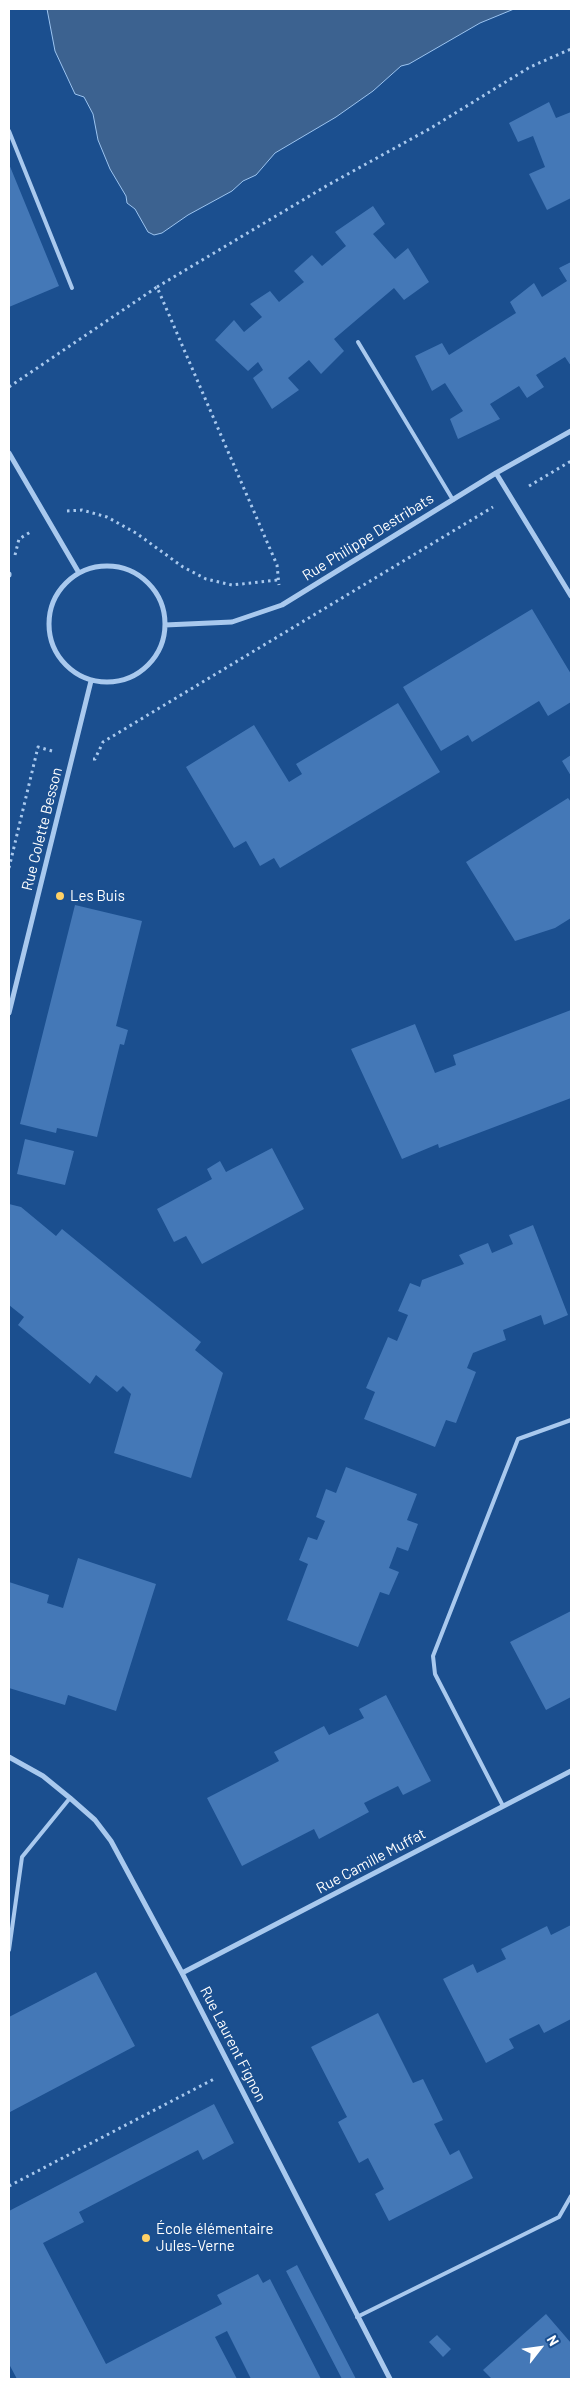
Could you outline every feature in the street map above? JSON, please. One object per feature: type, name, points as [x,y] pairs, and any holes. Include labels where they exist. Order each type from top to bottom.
[{"type":"street","name":"Rue Philippe Destribats","points":[[165,625],[232,622],[282,605],[496,474],[571,431]]},
{"type":"street","points":[[9,453],[78,573]]},
{"type":"street","points":[[496,474],[571,596]]},
{"type":"street","points":[[98,567],[118,567],[137,574],[152,587],[162,605],[165,625],[163,642],[155,658],[142,671],[127,679],[109,682],[91,680],[74,672],[60,658],[52,640],[49,621],[53,602],[64,585],[78,573],[98,567]]},
{"type":"street","name":"Rue Colette Besson","points":[[9,1012],[91,680]]},
{"type":"street","name":"Rue Laurent Fignon","points":[[9,1757],[43,1776],[70,1798],[95,1820],[111,1841],[182,1973],[390,2379]]},
{"type":"street","name":"Rue Camille Muffat","points":[[182,1973],[571,1770]]},
{"type":"lane","points":[[9,131],[72,288]]},
{"type":"lane","points":[[358,342],[453,500]]},
{"type":"lane","points":[[503,1806],[435,1674],[434,1656],[518,1439],[571,1420]]},
{"type":"lane","points":[[9,1950],[22,1857],[70,1798]]},
{"type":"lane","points":[[358,2318],[558,2217],[571,2196]]},
{"type":"path","points":[[9,387],[157,287],[328,185],[431,128],[530,66],[571,49]]},
{"type":"path","points":[[157,287],[277,565],[282,605]]},
{"type":"path","points":[[9,868],[38,747],[72,757],[95,759],[103,742],[571,461]]},
{"type":"path","points":[[9,575],[19,539],[63,511],[90,512],[107,517],[136,533],[183,567],[206,579],[232,585],[278,580]]},
{"type":"path","points":[[9,2186],[232,2070]]},
{"type":"water","points":[[47,9],[514,9],[480,23],[409,64],[401,66],[373,91],[336,117],[275,153],[256,175],[243,181],[232,191],[188,215],[162,233],[154,235],[148,232],[135,209],[127,203],[126,196],[110,169],[98,140],[93,114],[84,97],[75,94],[55,51]]},
{"type":"building","points":[[549,102],[556,118],[571,112],[571,198],[547,210],[529,174],[545,167],[533,136],[518,142],[509,123]]},
{"type":"building","points":[[9,164],[59,286],[9,307]]},
{"type":"building","points":[[373,206],[385,224],[373,234],[395,259],[408,248],[429,282],[404,300],[394,288],[334,339],[344,351],[321,374],[309,360],[288,378],[299,390],[272,409],[253,378],[263,370],[258,362],[248,371],[215,340],[234,320],[244,332],[262,317],[250,304],[270,291],[279,302],[304,282],[294,271],[312,255],[322,266],[346,246],[335,232]]},
{"type":"building","points":[[571,262],[571,366],[565,357],[536,375],[544,387],[527,398],[519,386],[490,404],[500,419],[458,439],[450,419],[463,411],[445,383],[432,391],[415,356],[442,343],[449,355],[516,313],[510,302],[534,283],[542,297],[567,281],[559,268]]},
{"type":"building","points":[[532,609],[571,674],[571,702],[548,716],[539,701],[472,742],[468,735],[441,751],[403,687]]},
{"type":"building","points":[[398,703],[440,772],[280,868],[274,858],[260,866],[246,841],[234,848],[186,767],[254,725],[289,782],[302,774],[296,764]]},
{"type":"building","points":[[571,755],[571,776],[562,761]]},
{"type":"building","points":[[568,798],[571,802],[571,918],[555,928],[515,941],[466,862]]},
{"type":"building","points":[[75,905],[142,921],[116,1026],[128,1030],[124,1045],[120,1044],[97,1137],[57,1128],[56,1133],[20,1124]]},
{"type":"building","points":[[571,1010],[571,1098],[439,1148],[438,1144],[402,1159],[351,1049],[415,1024],[435,1073],[456,1065],[453,1055]]},
{"type":"building","points":[[25,1139],[74,1151],[65,1185],[17,1174]]},
{"type":"building","points":[[272,1148],[304,1209],[202,1264],[186,1236],[174,1242],[157,1209],[212,1179],[207,1169],[220,1161],[226,1172]]},
{"type":"building","points":[[9,1204],[21,1207],[56,1236],[62,1229],[201,1342],[195,1350],[223,1373],[191,1478],[114,1453],[131,1394],[123,1386],[117,1392],[96,1375],[90,1384],[18,1325],[24,1317],[9,1305]]},
{"type":"building","points":[[533,1225],[568,1315],[544,1325],[541,1315],[503,1330],[506,1340],[473,1353],[467,1368],[476,1372],[456,1423],[446,1420],[435,1447],[364,1419],[375,1392],[366,1388],[388,1337],[397,1341],[408,1315],[398,1311],[410,1283],[420,1287],[422,1280],[464,1264],[459,1255],[488,1243],[492,1253],[513,1244],[509,1235]]},
{"type":"building","points":[[346,1467],[417,1494],[407,1520],[418,1524],[408,1551],[397,1547],[389,1568],[399,1572],[389,1595],[380,1592],[358,1647],[287,1620],[308,1564],[299,1560],[308,1537],[317,1540],[325,1521],[316,1517],[326,1489],[336,1493]]},
{"type":"building","points":[[78,1558],[156,1584],[116,1711],[68,1695],[65,1705],[9,1688],[9,1582],[49,1595],[47,1603],[63,1608]]},
{"type":"building","points":[[571,1611],[571,1697],[546,1710],[510,1642]]},
{"type":"building","points":[[386,1695],[431,1781],[403,1795],[398,1786],[364,1803],[369,1812],[319,1839],[314,1829],[242,1866],[207,1798],[279,1761],[274,1752],[324,1726],[329,1735],[364,1718],[359,1709]]},
{"type":"building","points":[[571,1925],[571,2019],[544,2033],[539,2024],[509,2039],[514,2048],[486,2063],[443,1979],[473,1964],[477,1973],[506,1959],[501,1949],[547,1926],[551,1935]]},
{"type":"building","points":[[96,1972],[135,2046],[10,2112],[9,2017]]},
{"type":"building","points":[[378,2013],[413,2083],[423,2079],[443,2120],[434,2124],[450,2155],[459,2150],[473,2178],[389,2221],[375,2194],[384,2189],[368,2158],[359,2163],[338,2122],[347,2117],[311,2047]]},
{"type":"building","points":[[214,2104],[234,2143],[203,2160],[198,2150],[79,2212],[84,2222],[43,2243],[106,2364],[222,2304],[217,2295],[258,2274],[263,2283],[270,2279],[321,2379],[251,2379],[227,2331],[215,2337],[237,2379],[17,2379],[9,2364],[9,2211]]},
{"type":"building","points":[[297,2265],[356,2379],[342,2379],[286,2271]]},
{"type":"building","points":[[546,2314],[571,2343],[571,2379],[492,2379],[483,2370]]},
{"type":"building","points":[[437,2335],[451,2349],[443,2357],[429,2342]]},
{"type":"place","name":"Les Buis","points":[[60,896]]},
{"type":"place","name":"École élémentaire Jules-Verne","points":[[146,2238]]}]
